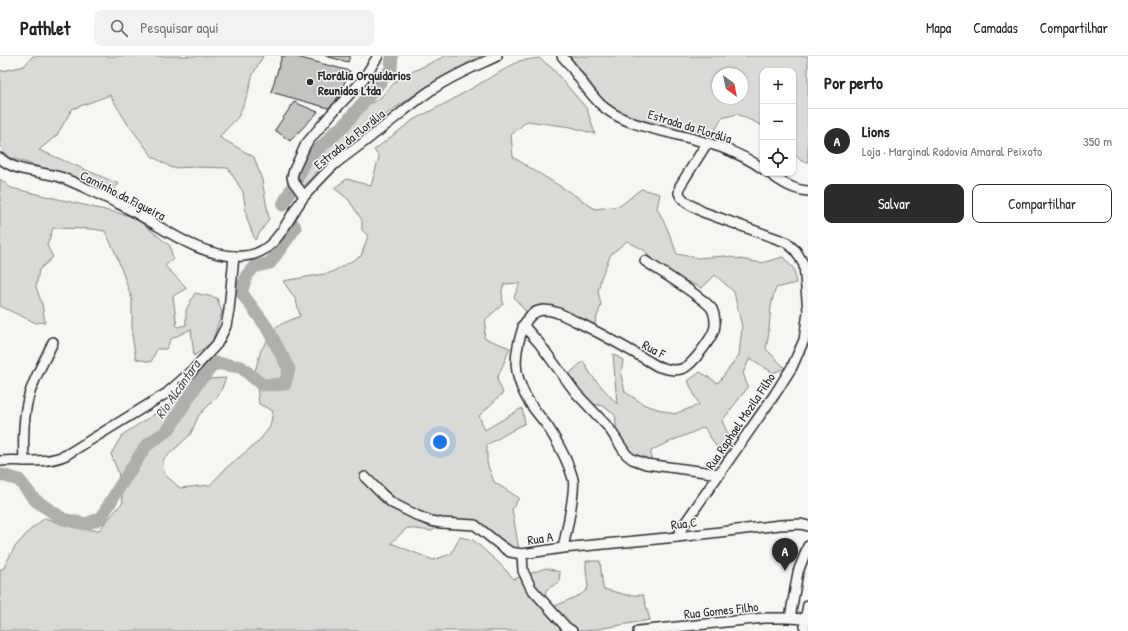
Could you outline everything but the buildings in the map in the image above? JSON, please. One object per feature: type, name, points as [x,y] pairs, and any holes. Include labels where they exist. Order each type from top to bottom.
[{"type":"street","points":[[304,196],[293,181],[292,177],[306,144],[362,81],[378,56]]},
{"type":"street","name":"Estrada da Florália","points":[[234,256],[255,254],[268,247],[278,237],[304,196],[334,164],[431,90],[497,56]]},
{"type":"street","name":"Estrada da Florália","points":[[562,56],[595,98],[605,108],[625,119],[650,129],[707,143],[729,151],[760,167]]},
{"type":"street","name":"Rua Raphael Mozila Filho","points":[[677,537],[685,523],[775,394],[792,367],[804,340],[808,312],[804,265],[796,251],[786,242],[703,212],[687,203],[681,197],[679,193],[680,186],[707,143]]},
{"type":"street","name":"Caminho da Figueira","points":[[0,158],[11,165],[61,177],[125,207],[172,235],[194,246],[213,253],[234,256]]},
{"type":"street","points":[[774,176],[790,186],[808,191]]},
{"type":"street","points":[[0,461],[44,462],[66,455],[167,393],[192,371],[217,344],[226,326],[234,256]]},
{"type":"street","name":"Rua F","points":[[523,325],[528,317],[536,312],[543,310],[555,311],[596,331],[657,366],[667,370],[684,369],[695,359],[714,331],[715,318],[712,309],[694,294],[645,261]]},
{"type":"street","points":[[523,325],[539,343],[576,392],[609,428],[626,454],[646,464],[720,474]]},
{"type":"street","points":[[523,325],[516,351],[518,378],[525,396],[548,428],[569,466],[574,481],[564,548]]},
{"type":"street","points":[[24,461],[24,417],[28,398],[53,342]]},
{"type":"street","points":[[365,478],[392,503],[420,517],[441,523],[475,525],[510,552],[522,554],[522,571],[531,588],[566,627],[572,631]]},
{"type":"street","name":"Rua C","points":[[564,548],[780,525],[801,524],[808,526]]},
{"type":"street","points":[[790,618],[798,572],[808,546]]},
{"type":"street","name":"Rua A","points":[[522,554],[564,548]]},
{"type":"street","points":[[805,631],[805,619],[808,605]]},
{"type":"street","name":"Rua Gomes Filho","points":[[639,631],[764,618],[805,619]]},
{"type":"shaded area","points":[[33,56],[263,56],[253,74],[247,96],[238,117],[219,137],[254,157],[262,180],[269,219],[255,240],[247,219],[243,192],[228,168],[172,168],[153,157],[127,123],[110,95],[72,109],[57,135],[39,150],[119,184],[110,193],[8,157],[0,146],[0,70],[3,71],[24,66]]},
{"type":"shaded area","points":[[445,56],[481,56],[438,79],[388,113],[330,158],[303,187],[298,169],[331,127],[380,98],[399,78]]},
{"type":"shaded area","points":[[570,56],[808,56],[808,162],[801,161],[796,155],[796,68],[760,68],[760,125],[737,114],[722,118],[710,139],[653,130],[612,112]]},
{"type":"shaded area","points":[[539,58],[552,68],[587,109],[595,134],[571,127],[527,121],[511,135],[513,157],[595,209],[620,206],[641,189],[660,194],[657,208],[677,254],[697,258],[725,256],[761,263],[783,257],[794,269],[796,283],[776,288],[773,295],[766,349],[785,368],[773,373],[750,358],[743,373],[748,387],[722,421],[732,442],[723,457],[704,427],[651,451],[651,463],[624,451],[618,438],[615,415],[603,406],[588,403],[568,375],[583,361],[592,376],[617,404],[613,354],[623,360],[621,375],[625,392],[645,405],[674,414],[699,405],[688,381],[700,372],[718,383],[739,355],[742,327],[734,292],[715,275],[702,288],[674,276],[653,261],[644,250],[627,241],[611,254],[601,278],[598,292],[601,305],[594,326],[549,308],[525,311],[514,297],[520,283],[504,284],[502,291],[503,304],[486,319],[484,338],[510,348],[497,379],[503,393],[479,416],[485,430],[522,408],[525,423],[487,445],[487,463],[494,482],[519,498],[512,509],[519,550],[492,542],[471,528],[440,524],[432,531],[407,528],[391,543],[433,560],[451,554],[460,537],[473,540],[500,564],[514,579],[546,568],[560,572],[559,582],[546,590],[545,597],[553,607],[582,594],[588,588],[586,561],[600,561],[603,589],[627,595],[643,595],[650,620],[586,631],[0,631],[0,569],[3,569],[14,548],[31,529],[45,518],[78,528],[99,530],[123,502],[118,472],[111,454],[122,435],[209,379],[226,378],[219,395],[199,415],[190,435],[163,460],[164,474],[180,488],[210,485],[227,467],[258,442],[270,427],[273,411],[259,404],[255,371],[261,350],[277,326],[300,316],[296,300],[283,281],[330,273],[361,256],[368,236],[362,230],[362,220],[348,199],[334,188],[347,179],[371,186],[379,157],[374,150],[413,120],[448,102],[519,61]]},
{"type":"shaded area","points":[[0,179],[11,188],[135,217],[170,246],[173,259],[165,266],[187,288],[173,296],[177,327],[186,325],[186,310],[195,293],[217,298],[222,312],[212,342],[194,356],[191,329],[171,339],[166,349],[157,349],[151,362],[136,359],[132,335],[132,299],[116,254],[105,231],[92,229],[53,228],[47,246],[53,257],[39,270],[36,287],[42,304],[45,322],[36,323],[0,306]]},
{"type":"waterway","name":"Rio Alcântara","points":[[283,205],[307,159],[341,129],[391,69],[392,56]]},
{"type":"waterway","name":"Rio Alcântara","points":[[0,476],[2,475],[19,480],[35,500],[63,519],[86,524],[101,518],[146,446],[169,429],[199,381],[215,363],[241,367],[262,385],[285,384],[289,369],[266,326],[241,292],[247,275],[254,267],[270,263],[295,228],[294,225]]},
{"type":"place","name":"Florália Orquidários Reunidos Ltda","points":[[310,82]]},
{"type":"place","name":"Lions","points":[[785,571]]}]
